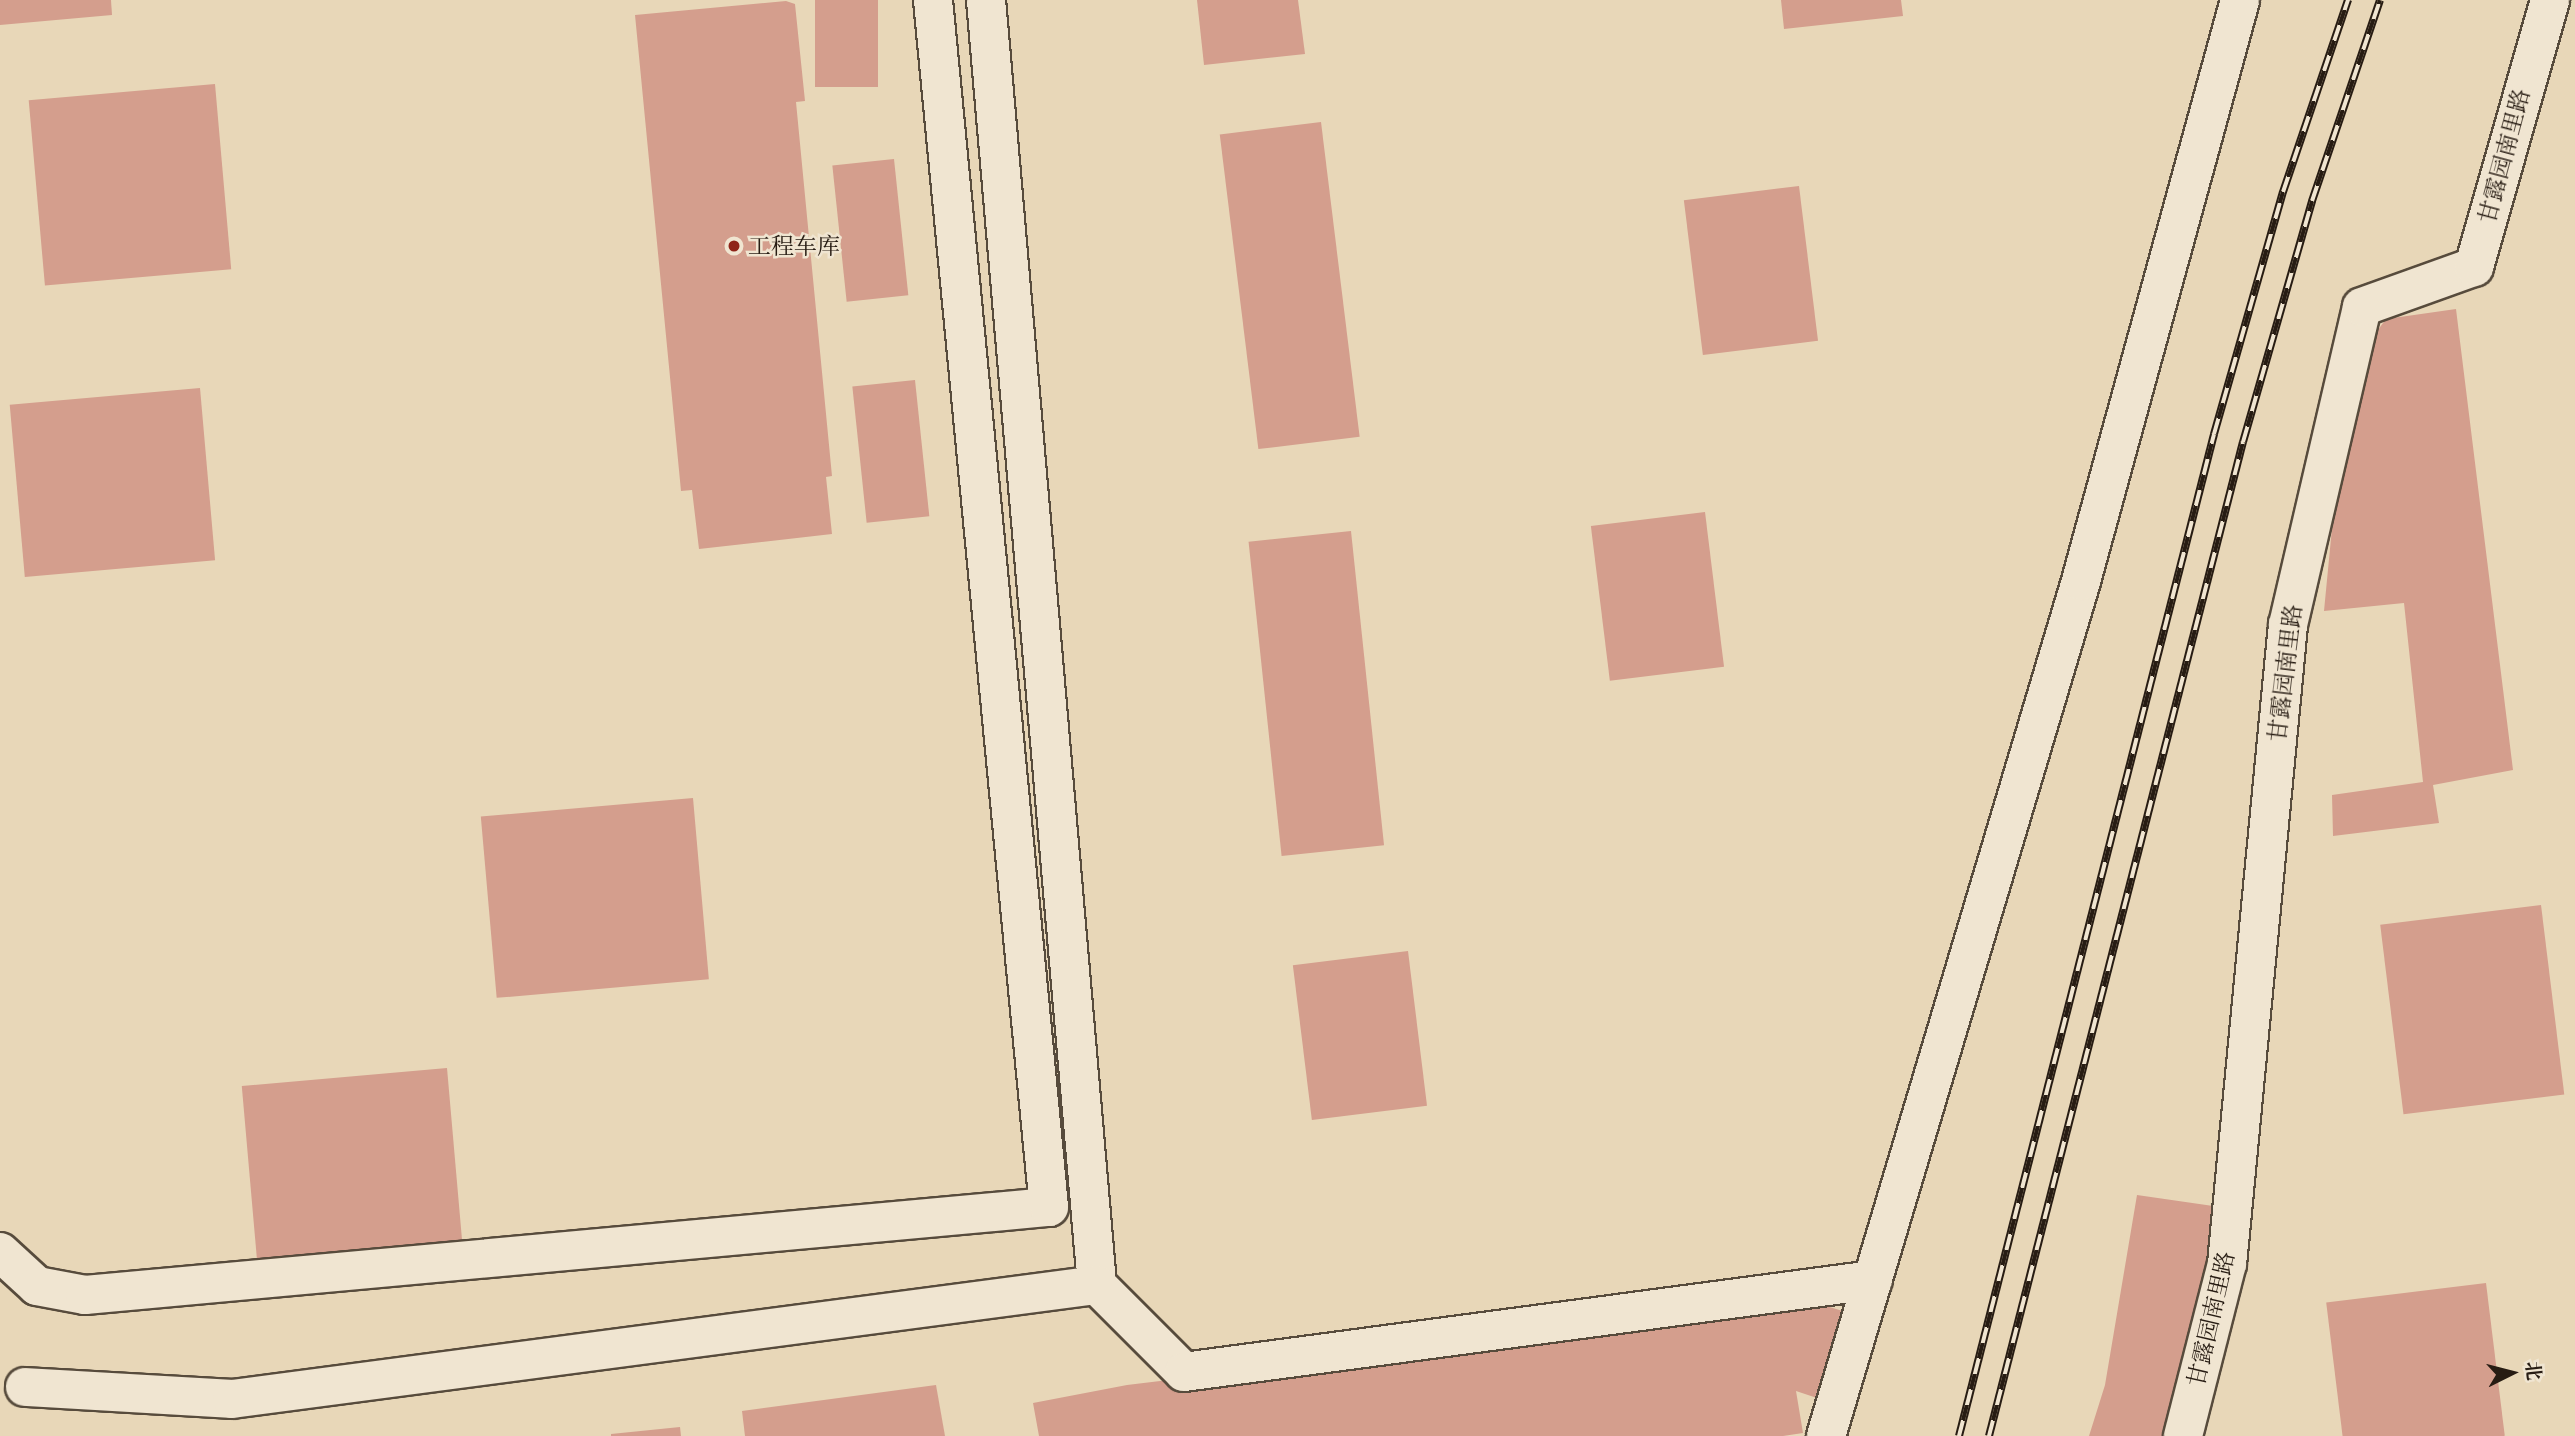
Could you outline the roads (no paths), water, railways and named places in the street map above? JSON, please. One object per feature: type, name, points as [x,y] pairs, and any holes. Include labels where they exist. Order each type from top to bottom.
[{"type":"street","points":[[0,1252],[37,1286],[85,1295],[1049,1207],[933,0]]},
{"type":"street","points":[[986,0],[1097,1284],[1184,1372],[1873,1280]]},
{"type":"street","points":[[1826,1436],[2081,582],[2240,0]]},
{"type":"street","name":"甘露园南里路","points":[[2183,1436],[2227,1264],[2288,625],[2362,307],[2474,267],[2550,0]]},
{"type":"street","points":[[25,1387],[232,1399],[1097,1284]]},
{"type":"railway","points":[[1959,1436],[2214,434],[2283,192],[2348,0]]},
{"type":"railway","points":[[1989,1436],[2243,442],[2312,201],[2380,0]]},
{"type":"place","name":"工程车库","points":[[734,246]]}]
